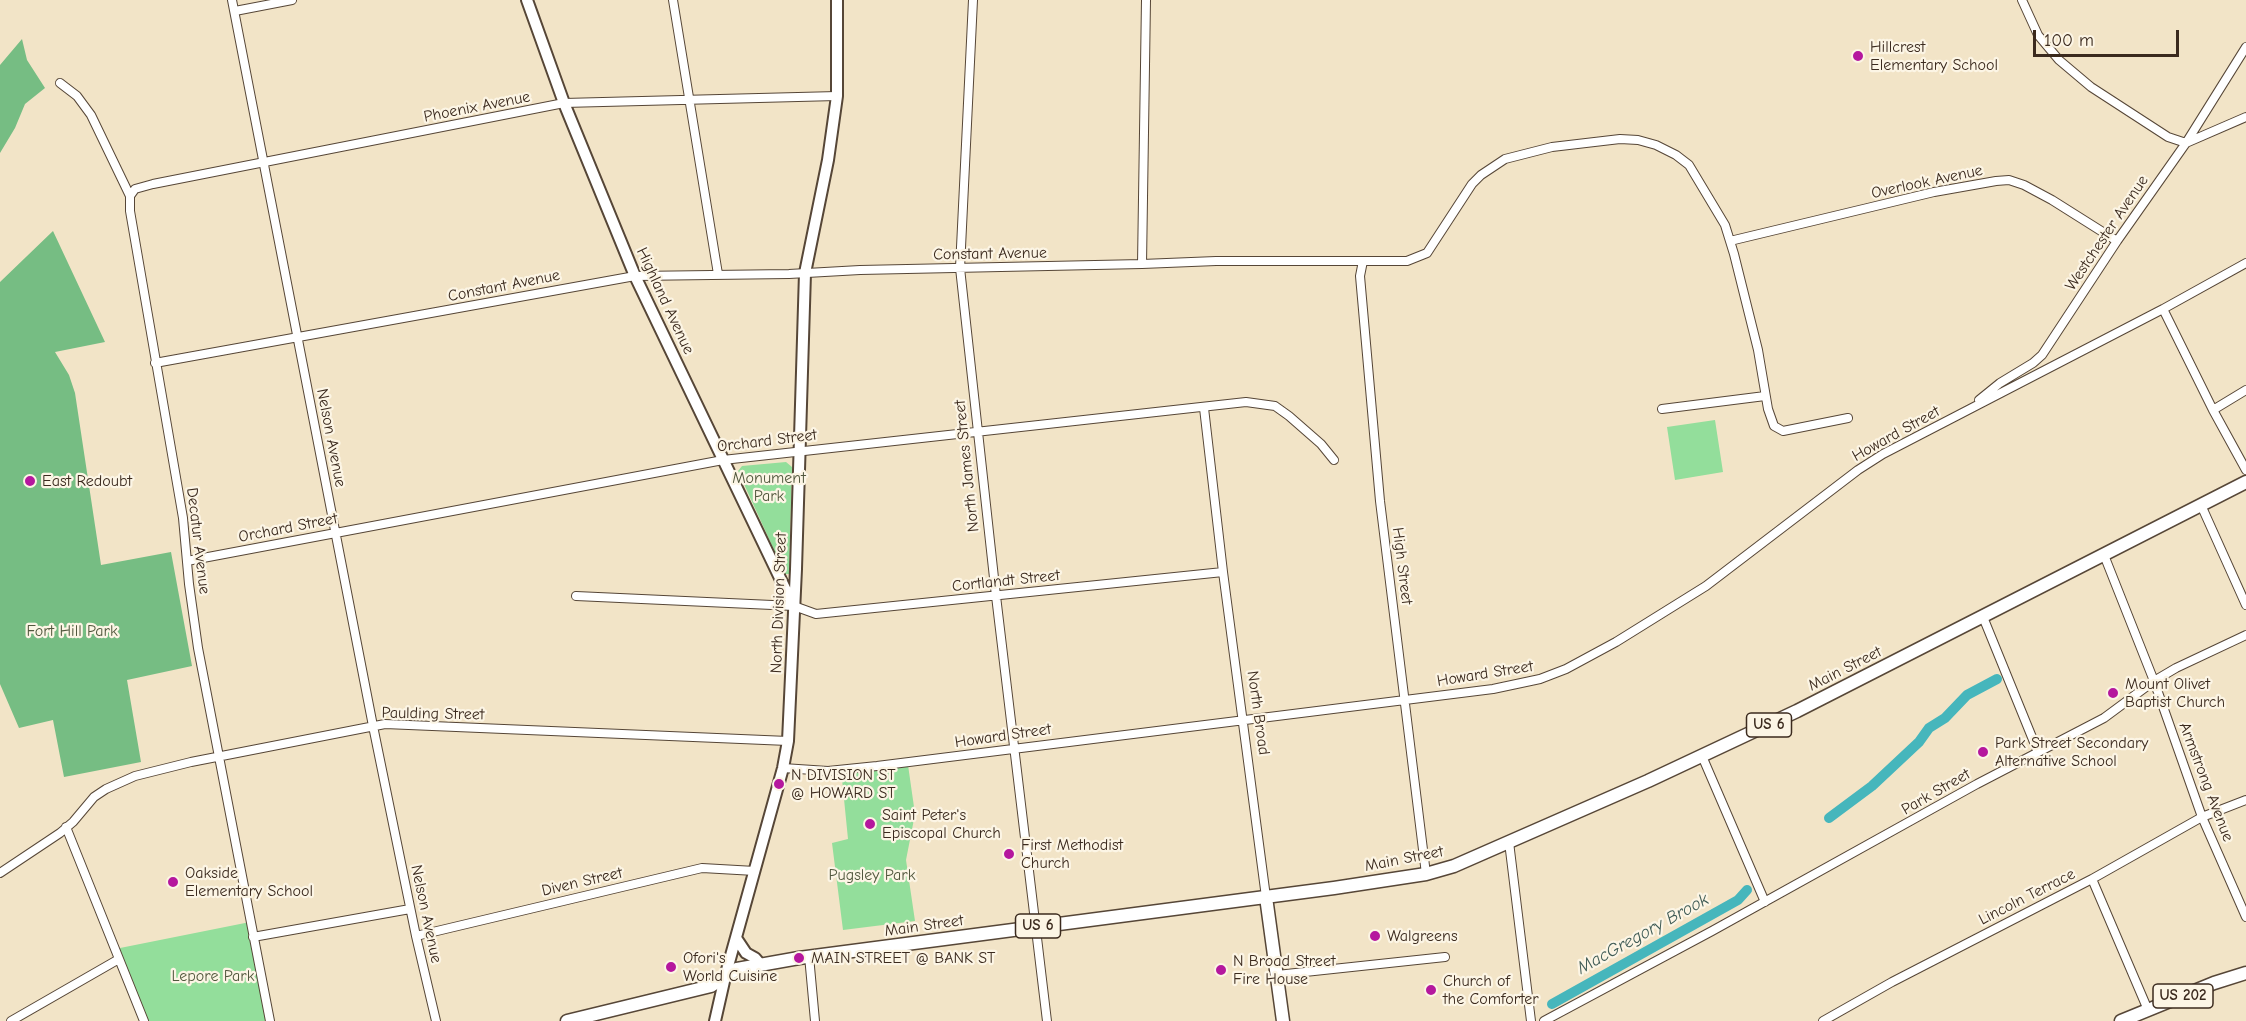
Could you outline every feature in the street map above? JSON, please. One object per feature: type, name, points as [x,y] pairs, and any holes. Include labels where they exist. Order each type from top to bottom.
[{"type":"main road","name":"Main Street","points":[[567,1021],[711,986],[737,969],[809,956],[1266,897],[1426,874],[1454,866],[1702,756],[1842,689],[2246,482]]},
{"type":"main road","name":"North Broad","points":[[1266,897],[1282,1021]]},
{"type":"main road","name":"US 202","points":[[2121,1021],[2246,973]]},
{"type":"street","name":"Nelson Avenue","points":[[232,0],[373,726],[410,909],[436,1021]]},
{"type":"street","points":[[235,11],[292,0]]},
{"type":"street","name":"Highland Avenue","points":[[527,0],[564,103],[635,276],[794,606]]},
{"type":"street","points":[[673,0],[718,274]]},
{"type":"street","name":"North Division Street","points":[[715,1021],[724,977],[756,872],[788,741],[805,273],[828,160],[837,96],[837,0]]},
{"type":"street","name":"North James Street","points":[[973,0],[960,268],[977,433],[1047,1021]]},
{"type":"street","points":[[1142,264],[1146,0]]},
{"type":"street","points":[[2022,0],[2038,35],[2059,60],[2091,87],[2168,137],[2186,143],[2246,117]]},
{"type":"street","name":"Westchester Avenue","points":[[1966,411],[2042,355],[2117,241],[2186,143],[2246,47]]},
{"type":"street","name":"Decatur Avenue","points":[[60,83],[76,96],[92,115],[130,196],[130,211],[155,363],[183,518],[198,648],[270,1021]]},
{"type":"street","name":"Phoenix Avenue","points":[[130,196],[135,189],[153,184],[564,103],[837,96]]},
{"type":"street","name":"Constant Avenue","points":[[155,363],[635,276],[1216,261],[1407,261],[1427,254],[1472,184],[1480,175],[1505,159],[1552,147],[1620,139],[1638,140],[1656,146],[1676,155],[1689,165],[1725,225],[1758,350],[1765,396],[1774,426],[1783,431],[1848,417]]},
{"type":"street","name":"Overlook Avenue","points":[[1730,242],[1934,192],[2009,180],[2052,200],[2117,241]]},
{"type":"street","name":"High Street","points":[[1363,261],[1360,276],[1379,489],[1426,874]]},
{"type":"street","name":"Howard Street","points":[[783,768],[828,771],[1493,689],[1540,679],[1566,669],[1616,642],[1706,586],[1858,470],[1883,454],[2163,309],[2246,263]]},
{"type":"street","points":[[2163,309],[2213,410],[2246,470]]},
{"type":"street","points":[[2213,410],[2246,390]]},
{"type":"street","points":[[1662,409],[1765,396]]},
{"type":"street","name":"Orchard Street","points":[[187,561],[723,460],[1246,402],[1275,406],[1321,444],[1334,460]]},
{"type":"street","name":"North Broad","points":[[1204,408],[1266,897]]},
{"type":"street","points":[[2201,505],[2246,605]]},
{"type":"street","name":"Armstrong Avenue","points":[[2104,555],[2154,681],[2202,817],[2246,917]]},
{"type":"street","name":"Cortlandt Street","points":[[576,596],[794,606],[816,614],[1223,572]]},
{"type":"street","points":[[1983,617],[2038,752]]},
{"type":"street","name":"Park Street","points":[[1544,1021],[2104,718],[2154,681],[2176,668],[2246,635]]},
{"type":"street","name":"Paulding Street","points":[[0,873],[66,827],[94,797],[138,775],[373,726],[385,724],[788,741]]},
{"type":"street","points":[[1702,756],[1765,902]]},
{"type":"street","name":"Lincoln Terrace","points":[[1823,1021],[1892,982],[2092,879],[2202,817],[2246,800]]},
{"type":"street","points":[[66,827],[144,1021]]},
{"type":"street","points":[[1509,842],[1531,1021]]},
{"type":"street","name":"Diven Street","points":[[416,936],[702,868],[756,872]]},
{"type":"street","points":[[2092,879],[2148,1010]]},
{"type":"street","points":[[253,937],[410,909]]},
{"type":"street","points":[[736,939],[746,953],[761,965]]},
{"type":"street","points":[[809,956],[815,1021]]},
{"type":"street","points":[[1277,975],[1445,957]]},
{"type":"street","points":[[11,1021],[119,959]]},
{"type":"green space","points":[[22,39],[27,60],[45,88],[25,104],[15,128],[0,153],[0,65]]},
{"type":"green space","name":"Fort Hill Park","points":[[53,231],[105,342],[55,352],[69,375],[75,393],[101,565],[171,552],[192,666],[127,680],[141,762],[64,777],[53,720],[19,728],[0,684],[0,282]]},
{"type":"green space","points":[[1715,420],[1723,472],[1675,480],[1667,427]]},
{"type":"green space","name":"Monument Park","points":[[786,462],[792,467],[789,574],[785,574],[738,471],[742,466]]},
{"type":"green space","name":"Pugsley Park","points":[[908,765],[915,814],[906,860],[915,921],[843,930],[832,843],[848,839],[841,769]]},
{"type":"green space","name":"Lepore Park","points":[[250,922],[270,1021],[144,1021],[115,949]]},
{"type":"waterway","name":"MacGregory Brook","points":[[1829,818],[1872,786],[1919,742],[1929,728],[1945,718],[1967,695],[1997,679]]},
{"type":"waterway","name":"MacGregory Brook","points":[[1552,1004],[1738,900],[1747,890]]},
{"type":"place","name":"Hillcrest Elementary School","points":[[1858,56]]},
{"type":"place","name":"East Redoubt","points":[[30,481]]},
{"type":"place","name":"Mount Olivet Baptist Church","points":[[2113,693]]},
{"type":"place","name":"Park Street Secondary Alternative School","points":[[1983,752]]},
{"type":"place","name":"N DIVISION ST @ HOWARD ST","points":[[779,784]]},
{"type":"place","name":"Saint Peter's Episcopal Church","points":[[870,824]]},
{"type":"place","name":"First Methodist Church","points":[[1009,854]]},
{"type":"place","name":"Oakside Elementary School","points":[[173,882]]},
{"type":"place","name":"Walgreens","points":[[1375,936]]},
{"type":"place","name":"MAIN STREET @ BANK ST","points":[[799,958]]},
{"type":"place","name":"Ofori's World Cuisine","points":[[671,967]]},
{"type":"place","name":"N Broad Street Fire House","points":[[1221,970]]},
{"type":"place","name":"Church of the Comforter","points":[[1431,990]]}]
